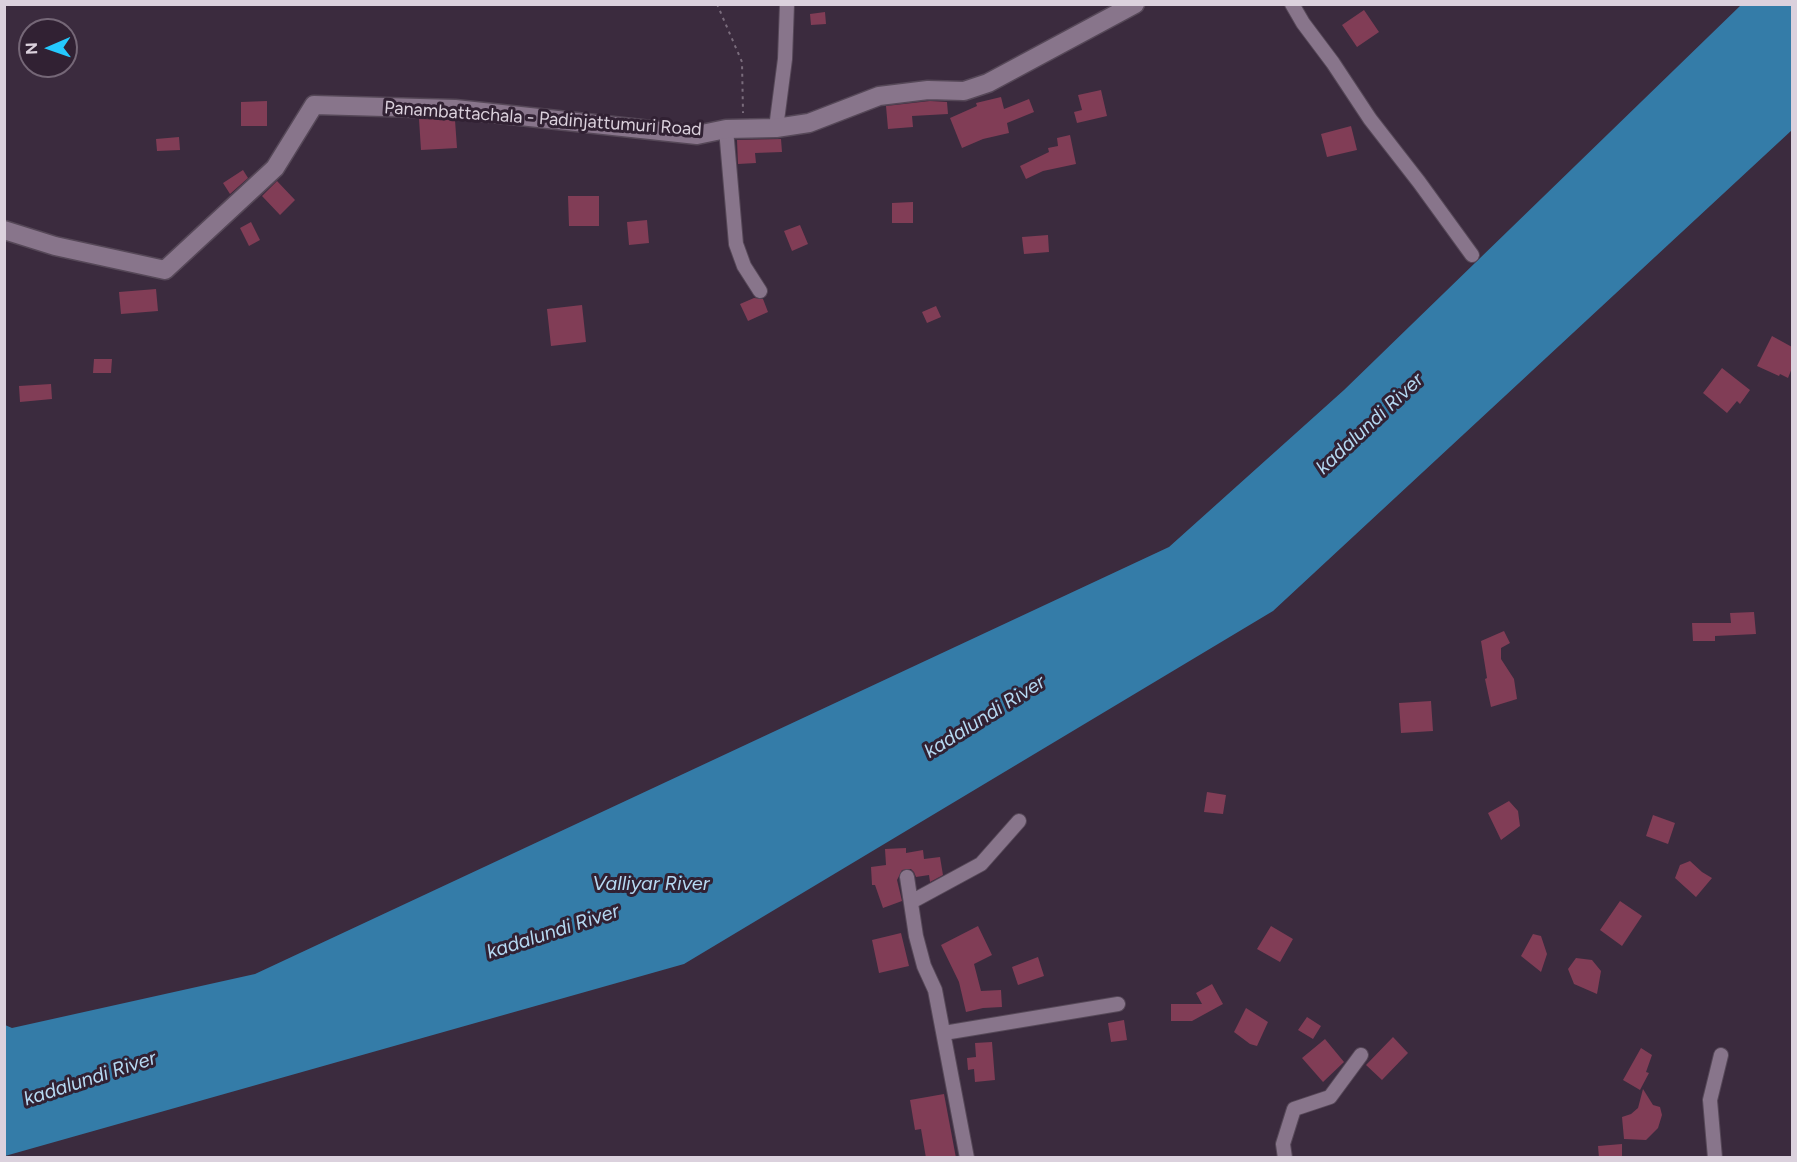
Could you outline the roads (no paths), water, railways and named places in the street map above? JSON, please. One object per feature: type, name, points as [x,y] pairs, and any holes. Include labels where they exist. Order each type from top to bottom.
[{"type":"main road","name":"Panambattachala - Padinjattumuri Road","points":[[4,230],[55,246],[165,270],[274,168],[314,105],[455,109],[697,135],[735,128],[776,128],[808,123],[879,96],[928,90],[964,91],[980,86],[1135,4]]},
{"type":"street","points":[[776,128],[785,60],[787,4]]},
{"type":"street","points":[[1292,4],[1370,118],[1472,255]]},
{"type":"street","points":[[735,128],[736,244],[744,266],[760,291]]},
{"type":"street","points":[[911,902],[981,864],[1019,821]]},
{"type":"street","points":[[907,877],[916,936],[924,966],[935,990],[967,1158]]},
{"type":"street","points":[[944,1033],[1118,1004]]},
{"type":"street","points":[[1286,1158],[1283,1144],[1294,1109],[1330,1097],[1362,1055]]},
{"type":"street","points":[[1715,1158],[1710,1100],[1721,1055]]},
{"type":"water","name":"Valliyar River","points":[[1741,5],[1792,5],[1792,130],[1273,611],[684,964],[5,1156],[5,1025],[12,1028],[255,974],[1169,547],[1344,390]]},
{"type":"water label","name":"kadalundi River","points":[[1370,424]]},
{"type":"water label","name":"kadalundi River","points":[[985,717]]},
{"type":"water label","name":"kadalundi River","points":[[553,932]]},
{"type":"water label","name":"kadalundi River","points":[[90,1079]]}]
